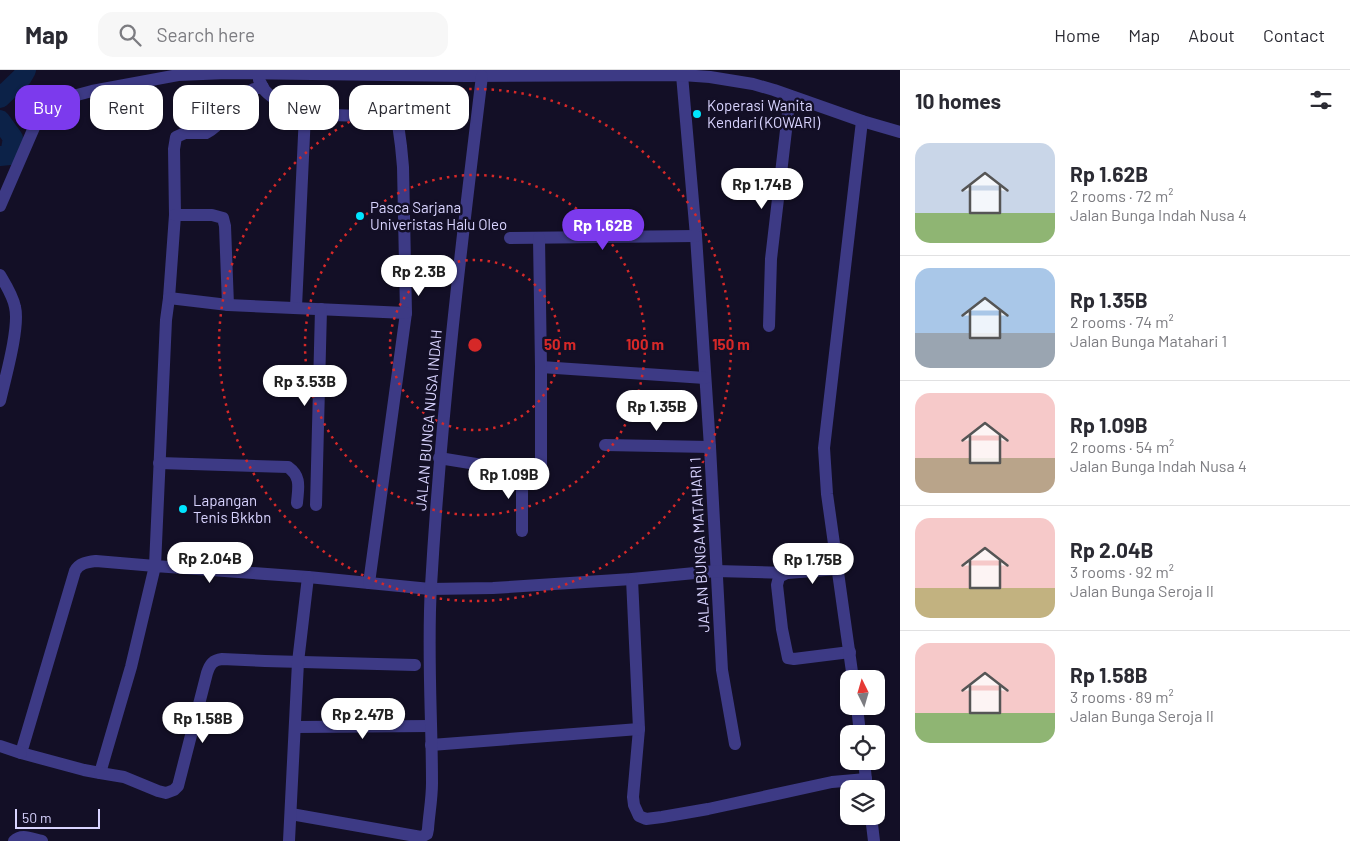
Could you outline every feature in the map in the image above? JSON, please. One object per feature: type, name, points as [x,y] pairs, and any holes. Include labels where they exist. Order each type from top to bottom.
[{"type":"street","points":[[0,206],[39,116],[46,108],[62,98],[150,75],[482,76],[682,75],[711,73],[753,84],[900,132]]},
{"type":"street","name":"JALAN BUNGA MATAHARI 1","points":[[682,75],[696,236],[722,670],[735,744]]},
{"type":"street","points":[[262,76],[269,88]]},
{"type":"street","points":[[100,773],[131,667],[155,566],[166,320],[175,215],[174,149],[176,137],[185,133],[206,133],[211,130],[239,98],[254,89],[262,76]]},
{"type":"street","name":"JALAN BUNGA NUSA INDAH","points":[[291,814],[423,837],[427,834],[432,786],[430,589],[439,458],[482,76]]},
{"type":"street","points":[[769,326],[771,259],[790,96]]},
{"type":"street","points":[[339,115],[389,117],[396,120],[403,167],[406,313],[369,583]]},
{"type":"street","points":[[852,670],[827,494],[824,448],[862,121]]},
{"type":"street","points":[[296,307],[305,130]]},
{"type":"street","points":[[175,215],[212,215],[223,218],[225,226],[228,305]]},
{"type":"street","points":[[510,238],[696,236]]},
{"type":"street","points":[[439,458],[507,469],[537,470],[541,465],[540,238]]},
{"type":"street","points":[[0,275],[13,300],[16,316],[0,401]]},
{"type":"street","points":[[169,298],[228,305],[406,313]]},
{"type":"street","points":[[316,505],[321,309]]},
{"type":"street","points":[[541,366],[705,378]]},
{"type":"street","points":[[605,445],[710,447]]},
{"type":"street","points":[[159,463],[288,467],[294,471],[299,482],[297,503]]},
{"type":"street","points":[[522,470],[522,531]]},
{"type":"street","points":[[22,753],[77,567],[80,564],[96,561],[308,577],[430,589],[493,588],[632,579],[716,571],[787,573],[838,569]]},
{"type":"street","points":[[787,573],[779,577],[777,585],[788,658],[794,659],[850,652]]},
{"type":"street","points":[[289,841],[298,662],[308,577]]},
{"type":"street","points":[[632,579],[639,729],[633,797],[639,816],[643,818],[662,817],[832,782],[840,782]]},
{"type":"street","points":[[0,746],[84,770],[124,777],[166,793],[178,786],[207,673],[215,660],[415,665]]},
{"type":"street","points":[[296,727],[431,726]]},
{"type":"street","points":[[431,745],[639,729]]},
{"type":"street","points":[[872,825],[874,841]]},
{"type":"street","points":[[14,841],[24,836],[42,841]]},
{"type":"waterway","points":[[0,98],[22,77],[26,70]]},
{"type":"waterway","points":[[0,120],[13,138],[10,155],[0,156]]},
{"type":"place","name":"Koperasi Wanita Kendari (KOWARI)","points":[[697,114]]},
{"type":"place","name":"Pasca Sarjana Univeristas Halu Oleo","points":[[360,216]]},
{"type":"place","name":"Lapangan Tenis Bkkbn","points":[[183,509]]}]
